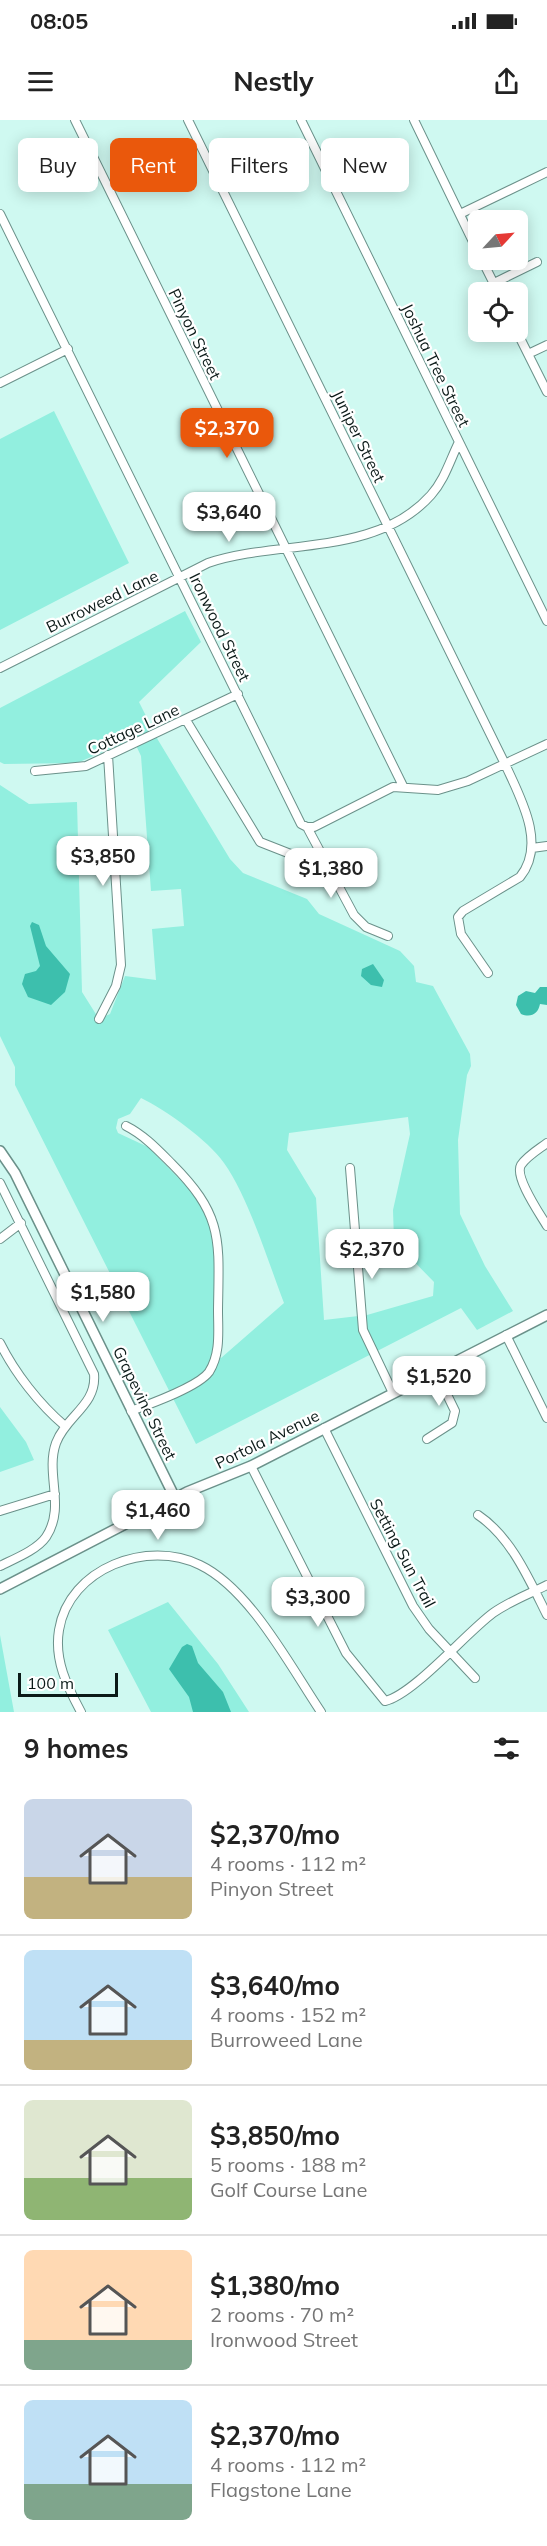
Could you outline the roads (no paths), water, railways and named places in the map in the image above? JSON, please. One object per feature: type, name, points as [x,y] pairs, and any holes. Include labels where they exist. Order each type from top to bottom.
[{"type":"street","name":"Pinyon Street","points":[[75,120],[403,786]]},
{"type":"street","name":"Juniper Street","points":[[188,120],[505,764],[528,819],[532,848]]},
{"type":"street","name":"Joshua Tree Street","points":[[300,120],[547,621]]},
{"type":"street","points":[[414,120],[468,231]]},
{"type":"street","points":[[460,214],[547,172]]},
{"type":"street","name":"Ironwood Street","points":[[0,214],[301,824],[307,827],[354,915],[366,927],[388,936]]},
{"type":"street","points":[[496,282],[537,262]]},
{"type":"street","points":[[522,342],[547,392]]},
{"type":"street","points":[[528,354],[547,345]]},
{"type":"street","points":[[0,383],[68,349]]},
{"type":"street","name":"Burroweed Lane","points":[[0,668],[180,577],[229,556],[344,541],[388,524],[409,513],[432,494],[450,464],[459,442]]},
{"type":"street","name":"Cottage Lane","points":[[35,771],[78,769],[238,694]]},
{"type":"street","points":[[186,720],[260,842],[316,864],[325,861]]},
{"type":"street","points":[[307,827],[314,827],[393,787],[438,790],[468,781],[547,744]]},
{"type":"street","points":[[99,1019],[116,986],[121,965],[108,755]]},
{"type":"street","points":[[488,973],[460,934],[458,917],[463,911],[520,877],[526,869],[532,848],[547,846]]},
{"type":"street","points":[[126,1125],[137,1131],[161,1153],[203,1198],[215,1226],[219,1250],[218,1354],[208,1374],[194,1383],[131,1412]]},
{"type":"street","points":[[547,1143],[522,1164],[520,1170],[524,1185],[547,1226]]},
{"type":"street","name":"Grapevine Street","points":[[0,1151],[8,1160],[175,1498]]},
{"type":"street","points":[[350,1168],[363,1330],[393,1393]]},
{"type":"street","points":[[0,1183],[94,1374],[95,1386],[87,1403],[65,1426],[52,1458],[57,1508],[46,1538],[0,1566]]},
{"type":"street","points":[[0,1239],[21,1223]]},
{"type":"street","name":"Portola Avenue","points":[[0,1589],[175,1498],[251,1466],[547,1315]]},
{"type":"street","points":[[506,1335],[547,1418]]},
{"type":"street","points":[[0,1343],[50,1414],[65,1426]]},
{"type":"street","points":[[427,1439],[452,1423],[455,1411],[436,1372]]},
{"type":"street","name":"Setting Sun Trail","points":[[324,1428],[413,1606],[429,1629],[452,1650],[475,1678]]},
{"type":"street","points":[[251,1466],[341,1643],[385,1701],[393,1699],[429,1671],[492,1614],[547,1585]]},
{"type":"street","points":[[0,1511],[55,1494]]},
{"type":"street","points":[[478,1515],[495,1527],[547,1614]]},
{"type":"street","points":[[81,1712],[59,1664],[58,1632],[66,1607],[87,1582],[107,1569],[127,1559],[157,1554],[194,1562],[216,1574],[233,1588],[249,1605],[321,1712]]}]
